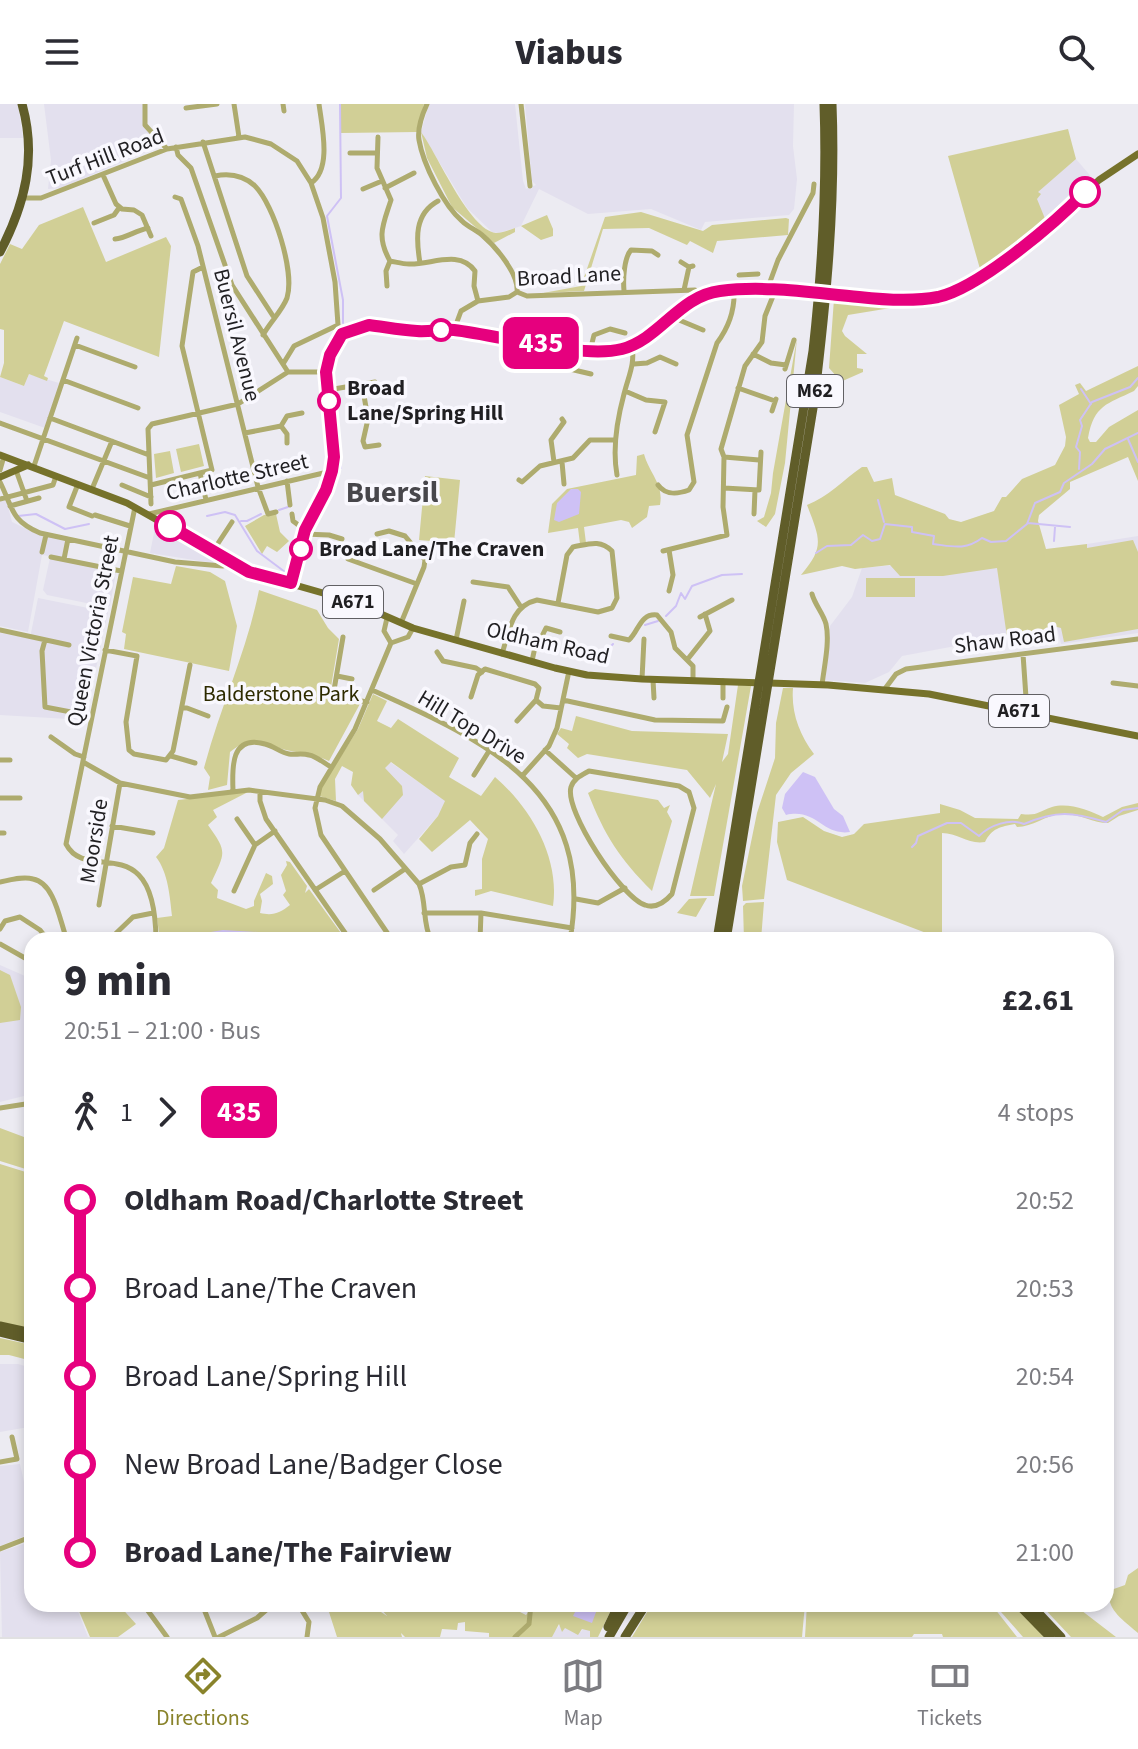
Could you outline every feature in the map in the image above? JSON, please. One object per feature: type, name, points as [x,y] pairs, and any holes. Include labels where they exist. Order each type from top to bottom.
[{"type":"highway","points":[[0,252],[3,236],[24,198],[29,162],[22,104]]},
{"type":"highway","name":"M62","points":[[718,932],[763,675],[813,351],[819,300],[826,159],[824,104]]},
{"type":"highway","name":"M62","points":[[763,675],[814,402],[823,335],[832,216],[832,104]]},
{"type":"highway","name":"M62","points":[[727,932],[761,687]]},
{"type":"highway","points":[[0,1326],[24,1331]]},
{"type":"highway","points":[[0,1332],[24,1338]]},
{"type":"highway","points":[[606,1637],[616,1612]]},
{"type":"highway","points":[[606,1637],[623,1612]]},
{"type":"highway","points":[[623,1637],[635,1612]]},
{"type":"highway","points":[[623,1637],[640,1612]]},
{"type":"highway","points":[[1026,1612],[1050,1637]]},
{"type":"highway","points":[[1040,1612],[1064,1637]]},
{"type":"main road","points":[[291,583],[305,532],[332,471],[334,457],[326,372],[330,355],[342,334],[369,325],[419,331],[454,330],[590,351],[622,349],[632,345],[701,295],[734,290],[925,301],[978,279],[1063,214],[1114,168],[1138,154]]},
{"type":"main road","points":[[5,456],[15,464],[16,472]]},
{"type":"main road","name":"Oldham Road","points":[[5,456],[135,507],[249,572],[351,601],[413,628],[532,662],[569,671],[653,680],[822,685],[929,694],[1138,736]]},
{"type":"main road","points":[[2,482],[32,466]]},
{"type":"street","points":[[145,104],[145,125],[167,149]]},
{"type":"street","points":[[186,108],[217,104]]},
{"type":"street","points":[[234,104],[239,137]]},
{"type":"street","points":[[311,183],[322,172],[319,104]]},
{"type":"street","points":[[427,104],[422,114],[419,139],[445,203],[499,253],[517,285],[517,292]]},
{"type":"street","points":[[521,104],[530,186]]},
{"type":"street","name":"Turf Hill Road","points":[[24,198],[41,198],[176,147],[239,137],[271,144],[297,161],[311,183],[323,219],[335,282],[338,325],[342,334]]},
{"type":"street","points":[[378,137],[377,168],[391,200],[381,232],[381,244],[390,261],[386,271],[387,286]]},
{"type":"street","points":[[203,142],[247,276],[273,316]]},
{"type":"street","points":[[176,147],[178,155],[191,168],[232,285],[288,372]]},
{"type":"street","points":[[350,153],[377,153]]},
{"type":"street","points":[[215,176],[228,173],[254,186],[265,200],[287,264],[287,299],[263,335]]},
{"type":"street","points":[[385,188],[414,173]]},
{"type":"street","points":[[103,175],[119,208]]},
{"type":"street","points":[[363,189],[382,181]]},
{"type":"street","points":[[668,588],[673,575],[666,550],[727,535],[723,507],[724,457],[718,449],[747,362],[764,337],[765,316],[778,260],[813,193],[814,184]]},
{"type":"street","name":"Buersil Avenue","points":[[175,197],[181,199],[203,267],[258,487],[268,514],[276,512]]},
{"type":"street","points":[[420,263],[416,239],[421,220],[429,207],[438,201]]},
{"type":"street","points":[[98,220],[114,215],[119,208]]},
{"type":"street","points":[[119,208],[134,210],[142,215],[151,236]]},
{"type":"street","points":[[115,239],[148,228]]},
{"type":"street","points":[[624,291],[623,277],[628,253],[642,250],[658,255]]},
{"type":"street","points":[[390,261],[410,264],[445,259],[470,265],[475,271],[474,286],[478,301],[461,311],[454,330]]},
{"type":"street","points":[[681,262],[691,266],[684,290]]},
{"type":"street","points":[[0,423],[150,482],[212,470],[182,346],[193,272],[203,267]]},
{"type":"street","points":[[748,274],[748,289]]},
{"type":"street","points":[[739,275],[758,274]]},
{"type":"street","name":"Broad Lane","points":[[478,301],[509,297],[517,292],[527,296],[695,290]]},
{"type":"street","points":[[658,484],[666,492],[677,493],[689,490],[694,482],[687,435],[717,343],[726,332],[734,307],[734,290]]},
{"type":"street","points":[[673,314],[679,320],[703,330]]},
{"type":"street","points":[[283,364],[294,346],[338,325]]},
{"type":"street","points":[[506,339],[508,326],[531,333]]},
{"type":"street","points":[[590,351],[594,335],[610,329],[625,333]]},
{"type":"street","points":[[753,354],[786,367],[794,340]]},
{"type":"street","points":[[32,466],[76,342],[135,367]]},
{"type":"street","points":[[538,343],[536,361],[590,375]]},
{"type":"street","points":[[617,475],[613,456],[625,391],[634,364],[632,345]]},
{"type":"street","points":[[634,364],[647,363],[660,357],[676,364]]},
{"type":"street","points":[[122,485],[151,500],[148,429],[152,424],[238,404],[288,372],[326,372]]},
{"type":"street","points":[[63,380],[138,408]]},
{"type":"street","points":[[328,390],[375,382]]},
{"type":"street","points":[[362,384],[368,419],[363,441],[365,447],[379,445]]},
{"type":"street","points":[[738,388],[776,400],[772,411]]},
{"type":"street","points":[[625,391],[646,400],[665,402],[655,432]]},
{"type":"street","points":[[245,433],[281,426],[287,416],[302,413]]},
{"type":"street","points":[[50,418],[149,455]]},
{"type":"street","points":[[551,440],[564,421]]},
{"type":"street","points":[[281,426],[287,434],[287,443]]},
{"type":"street","points":[[546,435],[551,440],[564,484]]},
{"type":"street","points":[[519,480],[522,482],[530,473],[573,458],[590,440],[615,440]]},
{"type":"street","points":[[92,489],[112,441]]},
{"type":"street","points":[[724,488],[755,490],[761,487],[761,452]]},
{"type":"street","points":[[0,499],[5,456]]},
{"type":"street","points":[[724,457],[759,460]]},
{"type":"street","name":"Charlotte Street","points":[[148,514],[332,471]]},
{"type":"street","points":[[16,472],[27,501]]},
{"type":"street","points":[[200,473],[206,500]]},
{"type":"street","points":[[2,482],[25,492],[53,485],[56,475]]},
{"type":"street","points":[[287,481],[290,505]]},
{"type":"street","points":[[2,482],[19,522],[46,535],[175,562],[223,566]]},
{"type":"street","points":[[78,483],[69,507],[130,526]]},
{"type":"street","points":[[754,514],[755,490]]},
{"type":"street","points":[[10,506],[39,498]]},
{"type":"street","name":"Queen Victoria Street","points":[[106,862],[78,858],[66,844],[135,507]]},
{"type":"street","points":[[292,514],[293,521],[305,532],[342,539]]},
{"type":"street","points":[[213,551],[232,522]]},
{"type":"street","points":[[377,534],[389,531],[405,536],[425,560],[401,623]]},
{"type":"street","points":[[42,552],[46,535]]},
{"type":"street","points":[[64,559],[68,539]]},
{"type":"street","points":[[502,654],[512,620],[521,607],[537,600],[598,612],[612,608],[617,598],[616,587],[612,551],[606,545],[600,542],[573,547],[567,555],[558,603]]},
{"type":"street","points":[[51,557],[121,571]]},
{"type":"street","points":[[348,559],[417,584]]},
{"type":"street","points":[[473,582],[508,587],[521,607]]},
{"type":"street","points":[[812,594],[827,629],[822,685]]},
{"type":"street","points":[[456,640],[464,601]]},
{"type":"street","points":[[687,660],[710,631],[703,616],[730,602]]},
{"type":"street","points":[[611,636],[629,640],[643,620],[656,612],[671,632],[675,648],[693,666],[693,680]]},
{"type":"street","points":[[387,618],[384,631],[391,643]]},
{"type":"street","points":[[387,932],[321,835],[316,799],[355,729],[391,643],[408,637],[413,628]]},
{"type":"street","points":[[508,633],[537,638],[544,634],[546,628],[560,632]]},
{"type":"street","points":[[0,630],[69,645]]},
{"type":"street","points":[[343,637],[333,696],[367,702]]},
{"type":"street","points":[[532,662],[537,638]]},
{"type":"street","points":[[642,679],[644,639]]},
{"type":"street","name":"Shaw Road","points":[[884,690],[896,674],[906,669],[1138,639]]},
{"type":"street","points":[[45,640],[42,651],[45,707],[71,712]]},
{"type":"street","points":[[105,650],[137,656],[126,722],[131,753],[166,760],[171,756],[190,665]]},
{"type":"street","points":[[437,652],[443,661],[482,672]]},
{"type":"street","points":[[1023,654],[1027,712]]},
{"type":"street","points":[[471,697],[478,675],[485,669],[535,684],[539,688],[536,700],[517,721]]},
{"type":"street","points":[[523,775],[545,750],[557,728],[569,671]]},
{"type":"street","points":[[337,676],[352,679]]},
{"type":"street","points":[[653,680],[654,698]]},
{"type":"street","points":[[723,681],[723,698]]},
{"type":"street","points":[[1113,683],[1138,686]]},
{"type":"street","name":"Hill Top Drive","points":[[372,690],[433,717],[489,751],[523,775],[541,796],[561,828],[572,858],[576,899],[571,932]]},
{"type":"street","points":[[536,700],[543,706],[561,708]]},
{"type":"street","points":[[563,700],[655,720],[723,721],[727,707]]},
{"type":"street","points":[[182,708],[208,716]]},
{"type":"street","points":[[51,737],[120,783],[190,797],[233,790],[316,799],[342,806],[358,818],[419,884],[429,932]]},
{"type":"street","points":[[233,790],[232,762],[235,753],[243,745],[254,742],[287,754],[309,755],[332,767]]},
{"type":"street","points":[[545,750],[576,778]]},
{"type":"street","points":[[474,775],[489,751]]},
{"type":"street","points":[[171,756],[195,763]]},
{"type":"street","points":[[0,760],[10,760]]},
{"type":"street","points":[[589,771],[679,786],[689,792],[694,808],[672,894],[665,902],[654,907],[643,905],[605,866],[570,799],[576,778],[589,771]]},
{"type":"street","name":"Moorside","points":[[99,905],[120,783]]},
{"type":"street","points":[[260,792],[262,809],[275,831],[344,932]]},
{"type":"street","points":[[0,798],[20,798]]},
{"type":"street","points":[[237,819],[255,845]]},
{"type":"street","points":[[112,826],[153,833]]},
{"type":"street","points":[[234,891],[255,845],[275,831]]},
{"type":"street","points":[[419,884],[451,867],[465,865],[470,843],[477,834]]},
{"type":"street","points":[[106,862],[135,870],[146,882],[155,932]]},
{"type":"street","points":[[374,890],[405,869]]},
{"type":"street","points":[[315,890],[345,871]]},
{"type":"street","points":[[0,882],[28,878],[43,884],[64,932]]},
{"type":"street","points":[[576,899],[598,903],[625,888]]},
{"type":"street","points":[[117,932],[133,917],[153,913]]},
{"type":"street","points":[[424,913],[481,913],[572,928]]},
{"type":"street","points":[[480,932],[481,913]]},
{"type":"street","points":[[0,929],[5,921],[20,917],[42,932]]},
{"type":"street","points":[[0,944],[24,958]]},
{"type":"street","points":[[0,1108],[24,1104]]},
{"type":"street","points":[[0,1462],[17,1459],[12,1437]]},
{"type":"street","points":[[0,1549],[24,1540]]},
{"type":"street","points":[[149,1612],[167,1637]]},
{"type":"street","points":[[206,1612],[217,1637],[264,1612]]},
{"type":"street","points":[[303,1612],[309,1622],[307,1637]]},
{"type":"street","points":[[515,1637],[529,1624],[530,1612]]},
{"type":"shaded area","points":[[0,104],[18,104],[23,138],[0,138]]},
{"type":"shaded area","points":[[44,104],[143,104],[143,126],[156,141],[155,148],[61,188],[48,189],[51,160]]},
{"type":"shaded area","points":[[429,104],[515,104],[526,189],[536,185],[532,181],[525,104],[794,104],[793,146],[797,179],[794,209],[789,215],[705,222],[701,230],[651,209],[588,214],[539,189],[521,226],[492,232],[467,208],[421,132]]},
{"type":"shaded area","points":[[1076,159],[1094,180],[1057,216],[1046,221],[1036,199],[1040,194],[1037,192]]},
{"type":"shaded area","points":[[29,374],[59,383],[45,428],[0,412],[0,377],[24,386]]},
{"type":"shaded area","points":[[571,489],[581,492],[579,514],[559,522],[554,520],[557,503]]},
{"type":"shaded area","points":[[5,495],[12,522],[35,533],[66,540],[63,558],[42,555],[28,632],[0,626],[0,497]]},
{"type":"shaded area","points":[[156,523],[215,557],[213,563],[150,553]]},
{"type":"shaded area","points":[[1138,536],[1138,633],[1061,644],[1057,627],[902,656],[889,672],[865,683],[825,680],[830,626],[852,597],[862,568],[1086,548],[1087,544]]},
{"type":"shaded area","points":[[50,558],[116,572],[110,606],[47,595],[43,590]]},
{"type":"shaded area","points":[[38,598],[108,612],[85,720],[0,715],[0,633],[30,638]]},
{"type":"shaded area","points":[[390,762],[446,801],[438,816],[404,854],[393,841],[398,835],[358,795]]},
{"type":"shaded area","points":[[803,772],[815,777],[834,809],[843,816],[850,832],[833,830],[805,815],[786,815],[782,808],[785,794]]},
{"type":"shaded area","points":[[0,965],[24,976],[24,1096],[0,1102]]},
{"type":"shaded area","points":[[0,1364],[24,1366],[24,1428],[0,1432]]},
{"type":"shaded area","points":[[20,1464],[24,1482],[24,1536],[0,1546],[0,1466]]},
{"type":"shaded area","points":[[24,1544],[24,1612],[78,1612],[88,1637],[2,1637],[0,1552]]},
{"type":"shaded area","points":[[575,1612],[596,1612],[592,1623],[573,1616]]},
{"type":"shaded area","points":[[560,1625],[581,1632],[584,1626],[596,1631],[594,1637],[550,1637]]},
{"type":"green space","points":[[341,104],[424,104],[417,132],[341,133]]},
{"type":"green space","points":[[1068,129],[1076,159],[1038,192],[1041,194],[1037,199],[1046,221],[980,269],[948,156]]},
{"type":"green space","points":[[421,132],[475,219],[496,233],[515,228],[515,232],[494,243],[452,207],[427,158]]},
{"type":"green space","points":[[83,207],[106,262],[166,237],[171,246],[159,357],[64,321],[44,376],[48,378],[47,381],[29,374],[24,386],[0,377],[4,363],[4,330],[0,329],[0,264],[10,244],[22,249],[39,225]]},
{"type":"green space","points":[[641,212],[703,231],[712,225],[786,218],[789,219],[788,235],[717,241],[713,253],[690,241],[687,245],[649,228],[603,229],[584,291],[543,293],[581,286],[605,217]]},
{"type":"green space","points":[[547,215],[553,236],[541,240],[521,226]]},
{"type":"green space","points":[[834,299],[915,304],[848,315],[842,331],[867,354],[857,354],[857,368],[863,369],[863,372],[838,383],[838,378],[829,368]]},
{"type":"green space","points":[[797,338],[785,463],[775,514],[766,527],[757,521],[764,517],[771,493]]},
{"type":"green space","points":[[1138,366],[1138,386],[1098,412],[1088,438],[1090,442],[1096,442],[1109,427],[1138,410],[1138,481],[1128,457],[1070,482],[1070,489],[1039,515],[1038,521],[1046,549],[1087,544],[1087,548],[1133,540],[1138,552],[1138,629],[1064,642],[1061,628],[1057,627],[1007,637],[997,568],[943,576],[900,576],[890,565],[855,569],[842,566],[801,575],[814,557],[818,542],[807,505],[829,493],[862,467],[867,467],[874,482],[892,478],[895,495],[945,514],[949,519],[961,522],[994,511],[1002,497],[1006,497],[1022,479],[1055,465],[1066,437],[1059,405],[1079,394],[1075,385],[1080,383],[1086,391]]},
{"type":"green space","points":[[199,444],[204,466],[181,472],[176,449]]},
{"type":"green space","points":[[170,451],[174,473],[156,478],[154,454]]},
{"type":"green space","points":[[644,454],[661,498],[660,505],[649,506],[647,517],[632,528],[629,522],[621,520],[584,527],[586,543],[580,544],[578,528],[548,533],[552,504],[567,489],[636,475],[637,456]]},
{"type":"green space","points":[[425,476],[460,480],[454,543],[419,540]]},
{"type":"green space","points":[[276,514],[280,532],[289,541],[277,552],[267,546],[262,554],[245,526],[264,515]]},
{"type":"green space","points":[[176,566],[210,572],[225,581],[237,626],[229,671],[124,649],[126,634],[122,632],[133,577],[171,584]]},
{"type":"green space","points":[[866,578],[915,578],[915,597],[866,597]]},
{"type":"green space","name":"Balderstone Park","points":[[259,590],[317,610],[339,639],[329,699],[361,702],[329,761],[261,741],[248,741],[230,752],[227,785],[208,790],[210,777],[204,768],[248,635]]},
{"type":"green space","points":[[738,685],[751,686],[714,896],[690,896],[716,784],[710,798],[687,770],[587,754],[578,758],[567,748],[569,744],[557,734],[561,728],[572,731],[576,716],[632,731],[728,734],[722,762],[728,754]]},
{"type":"green space","points":[[783,688],[793,688],[797,722],[814,754],[791,773],[776,795],[764,899],[743,901],[742,886],[757,813],[775,758],[776,723]]},
{"type":"green space","points":[[373,694],[387,701],[377,721],[391,728],[398,719],[459,758],[449,777],[481,796],[495,777],[520,803],[547,852],[554,888],[553,906],[491,891],[475,896],[475,890],[482,889],[482,859],[488,839],[470,820],[432,852],[419,839],[438,816],[445,801],[391,762],[385,768],[402,786],[403,795],[382,819],[364,801],[363,791],[358,795],[351,785],[353,772],[342,766],[335,779],[336,801],[319,796],[322,786],[358,729]]},
{"type":"green space","points":[[595,789],[658,800],[664,808],[670,805],[667,812],[672,821],[652,891],[630,868],[607,834],[588,793]]},
{"type":"green space","points":[[248,792],[213,810],[217,817],[208,825],[222,853],[211,883],[218,890],[217,898],[246,909],[254,906],[266,873],[272,876],[273,884],[260,894],[260,913],[280,912],[290,905],[283,895],[286,891],[281,875],[286,861],[290,862],[307,886],[305,893],[309,889],[340,932],[159,932],[157,918],[172,916],[166,877],[156,857],[164,848],[178,800]]},
{"type":"green space","points":[[1138,803],[1138,810],[1108,823],[1062,814],[1023,826],[1001,827],[985,842],[942,833],[942,932],[924,932],[787,880],[777,842],[778,822],[803,817],[824,831],[842,837],[854,834],[864,824],[940,813],[940,804],[975,818],[1018,819],[1021,814],[1034,814],[1065,805],[1103,817]]},
{"type":"green space","points":[[707,898],[696,917],[677,913],[689,899]]},
{"type":"green space","points":[[764,902],[762,932],[744,932],[743,906]]},
{"type":"green space","points":[[0,970],[10,975],[21,1007],[20,1020],[0,1023]]},
{"type":"green space","points":[[0,1128],[24,1137],[24,1168],[0,1161]]},
{"type":"green space","points":[[0,1164],[24,1172],[24,1327],[0,1322]]},
{"type":"green space","points":[[0,1338],[24,1343],[24,1359],[0,1355]]},
{"type":"green space","points":[[1138,1568],[1138,1633],[1114,1610],[1114,1589],[1125,1585],[1128,1575]]},
{"type":"green space","points":[[79,1612],[125,1612],[136,1624],[118,1637],[90,1637]]},
{"type":"green space","points":[[329,1612],[381,1612],[387,1616],[384,1612],[520,1612],[526,1615],[529,1612],[610,1612],[598,1637],[590,1637],[590,1631],[582,1629],[578,1635],[565,1628],[562,1632],[559,1624],[552,1637],[489,1637],[489,1633],[465,1631],[465,1622],[458,1623],[457,1630],[442,1629],[440,1637],[405,1637],[401,1633],[402,1637],[337,1637]]},
{"type":"green space","points":[[647,1612],[804,1612],[802,1637],[632,1637]]},
{"type":"green space","points":[[807,1612],[997,1612],[1017,1637],[914,1634],[912,1637],[805,1637]]},
{"type":"green space","points":[[1001,1612],[1021,1612],[1044,1637],[1023,1637]]},
{"type":"green space","points":[[1048,1612],[1083,1612],[1116,1637],[1071,1637]]},
{"type":"waterway","points":[[340,104],[341,198],[327,216],[343,300],[343,323]]},
{"type":"waterway","points":[[1079,469],[1080,452],[1076,447],[1082,426],[1080,420],[1092,402],[1130,387],[1138,378]]},
{"type":"waterway","points":[[1081,389],[1091,404]]},
{"type":"waterway","points":[[332,394],[341,468]]},
{"type":"waterway","points":[[816,553],[827,546],[851,545],[863,535],[872,541],[880,539],[885,524],[912,527],[912,532],[934,536],[933,544],[964,546],[982,538],[991,542],[1006,541],[1027,524],[1035,503],[1060,492],[1064,483],[1092,464],[1105,449],[1138,433]]},
{"type":"waterway","points":[[1128,439],[1138,462]]},
{"type":"waterway","points":[[878,500],[884,522]]},
{"type":"waterway","points":[[279,510],[288,507]]},
{"type":"waterway","points":[[207,516],[225,512],[235,515],[257,551],[289,575]]},
{"type":"waterway","points":[[18,516],[36,514],[65,529],[89,524]]},
{"type":"waterway","points":[[241,521],[261,514]]},
{"type":"waterway","points":[[1028,523],[1070,527]]},
{"type":"waterway","points":[[1054,541],[1055,527]]},
{"type":"waterway","points":[[666,616],[676,606],[681,593],[685,599],[692,586],[722,575],[742,574]]},
{"type":"waterway","points":[[645,625],[658,621]]},
{"type":"waterway","points":[[585,658],[607,650],[613,644]]},
{"type":"waterway","points":[[912,847],[918,836],[947,823],[961,823],[979,836],[1007,822],[1024,824],[1046,816],[1065,814],[1106,822],[1123,810],[1138,808]]},
{"type":"waterway","points":[[217,932],[240,932]]},
{"type":"bus line","name":"435","points":[[170,526],[249,572],[291,583],[305,530],[326,490],[332,471],[334,457],[326,372],[330,355],[342,334],[362,326],[419,331],[454,330],[598,352],[622,349],[639,342],[695,298],[717,291],[762,289],[889,300],[939,296],[969,284],[990,271],[1063,214],[1085,192]]},
{"type":"place","name":"Broad Lane/Spring Hill","points":[[329,401]]},
{"type":"place","name":"Broad Lane/The Craven","points":[[301,549]]},
{"type":"district","name":"Buersil","points":[[392,492]]}]
